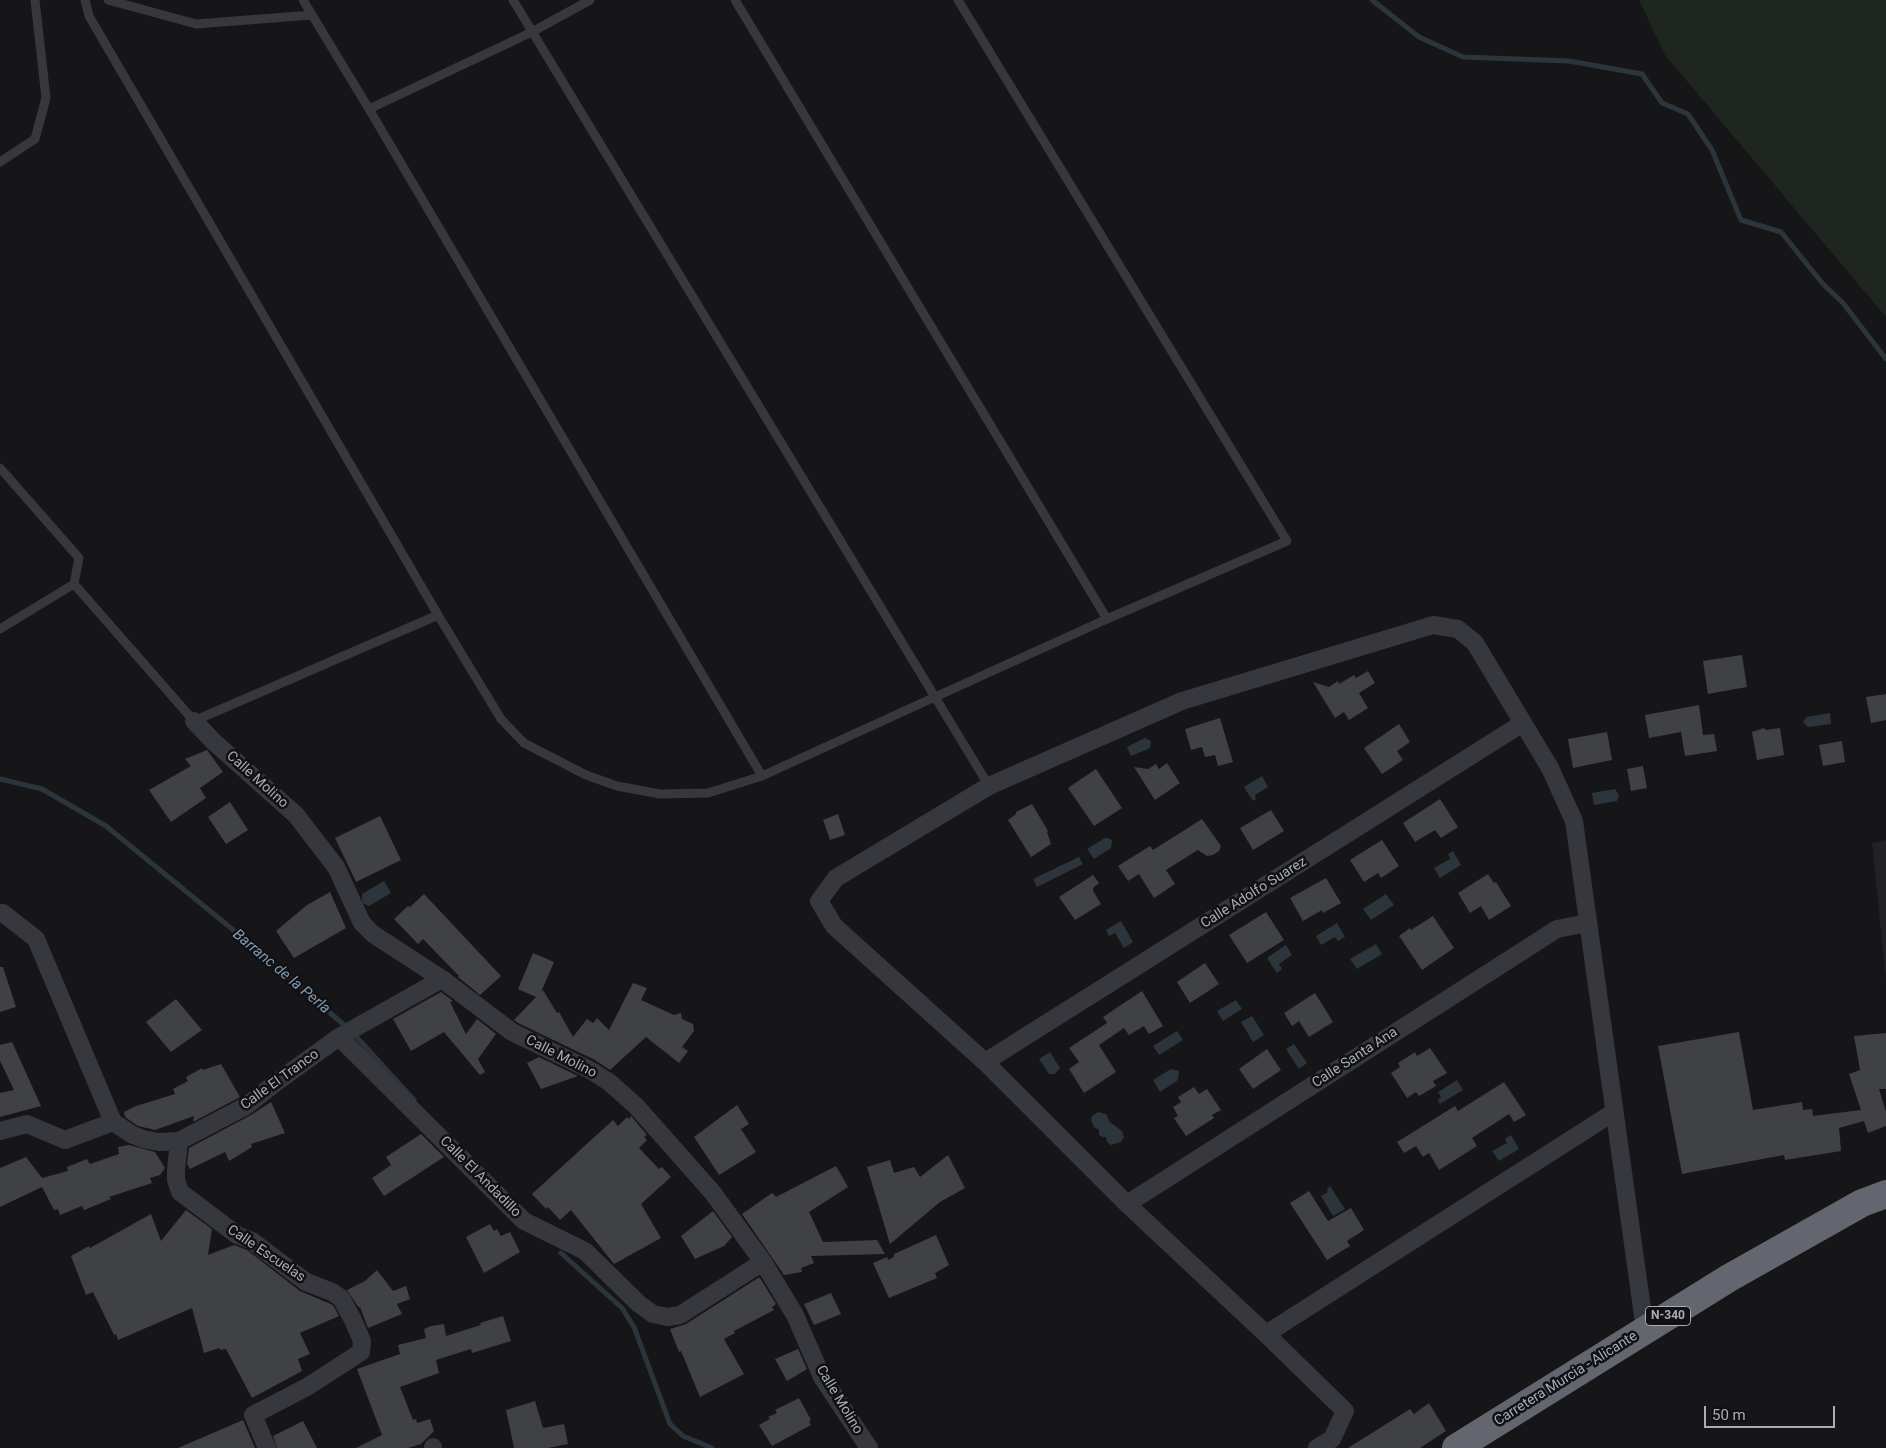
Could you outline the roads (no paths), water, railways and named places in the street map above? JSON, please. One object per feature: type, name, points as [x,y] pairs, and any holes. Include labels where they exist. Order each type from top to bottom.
[{"type":"highway","name":"Carretera Murcia - Alicante","points":[[1456,1448],[1729,1278],[1862,1203],[1886,1194]]},
{"type":"street","points":[[1317,1448],[1332,1439],[1345,1411],[1127,1204],[986,1062],[834,926],[819,901],[836,878],[989,786],[1182,701],[1433,625],[1458,629],[1475,644],[1550,768],[1574,821],[1645,1330]]},
{"type":"street","name":"Calle Molino","points":[[194,721],[214,742],[296,815],[336,867],[362,923],[373,934],[442,979],[512,1032],[590,1070],[609,1082],[636,1106],[713,1193],[763,1262],[795,1315],[822,1377],[869,1448]]},
{"type":"street","name":"Calle Adolfo Suarez","points":[[986,1062],[1523,723]]},
{"type":"street","points":[[0,913],[3,913],[36,939],[113,1122],[65,1140],[27,1124],[0,1131]]},
{"type":"street","name":"Calle Santa Ana","points":[[1127,1204],[1556,930],[1588,923]]},
{"type":"street","name":"Calle El Tranco","points":[[113,1122],[143,1139],[159,1142],[179,1141],[246,1106],[339,1037],[442,979]]},
{"type":"street","name":"Calle El Andadillo","points":[[339,1037],[524,1221],[585,1251],[639,1304],[653,1314],[668,1317],[680,1315],[763,1262]]},
{"type":"street","points":[[1266,1334],[1614,1112]]},
{"type":"street","name":"Calle Escuelas","points":[[179,1141],[176,1180],[180,1192],[238,1235],[252,1241],[306,1282],[332,1292],[341,1298],[354,1320],[362,1341],[361,1352],[307,1387],[253,1415],[267,1448]]},
{"type":"lane","points":[[0,162],[35,139],[46,98],[35,0]]},
{"type":"lane","points":[[85,0],[88,16],[438,615],[501,719],[524,743],[586,776],[617,786],[660,794],[708,793],[762,776],[1107,619],[1287,541],[958,0]]},
{"type":"lane","points":[[108,0],[196,24],[312,15]]},
{"type":"lane","points":[[303,0],[762,776]]},
{"type":"lane","points":[[513,0],[989,786]]},
{"type":"lane","points":[[369,109],[532,32],[590,0]]},
{"type":"lane","points":[[735,0],[1107,619]]},
{"type":"lane","points":[[0,468],[80,558],[74,584],[0,629]]},
{"type":"lane","points":[[74,584],[194,721],[438,615]]},
{"type":"waterway","points":[[1372,0],[1419,37],[1463,57],[1569,61],[1642,74],[1662,103],[1688,114],[1712,150],[1741,220],[1781,232],[1823,284],[1843,303],[1886,359]]},
{"type":"waterway","name":"Barranc de la Perla","points":[[0,779],[42,789],[106,826],[248,942],[351,1031],[414,1100]]},
{"type":"waterway","name":"Barranc de la Perla","points":[[561,1253],[622,1308],[634,1327],[670,1424],[683,1436],[712,1448]]}]
